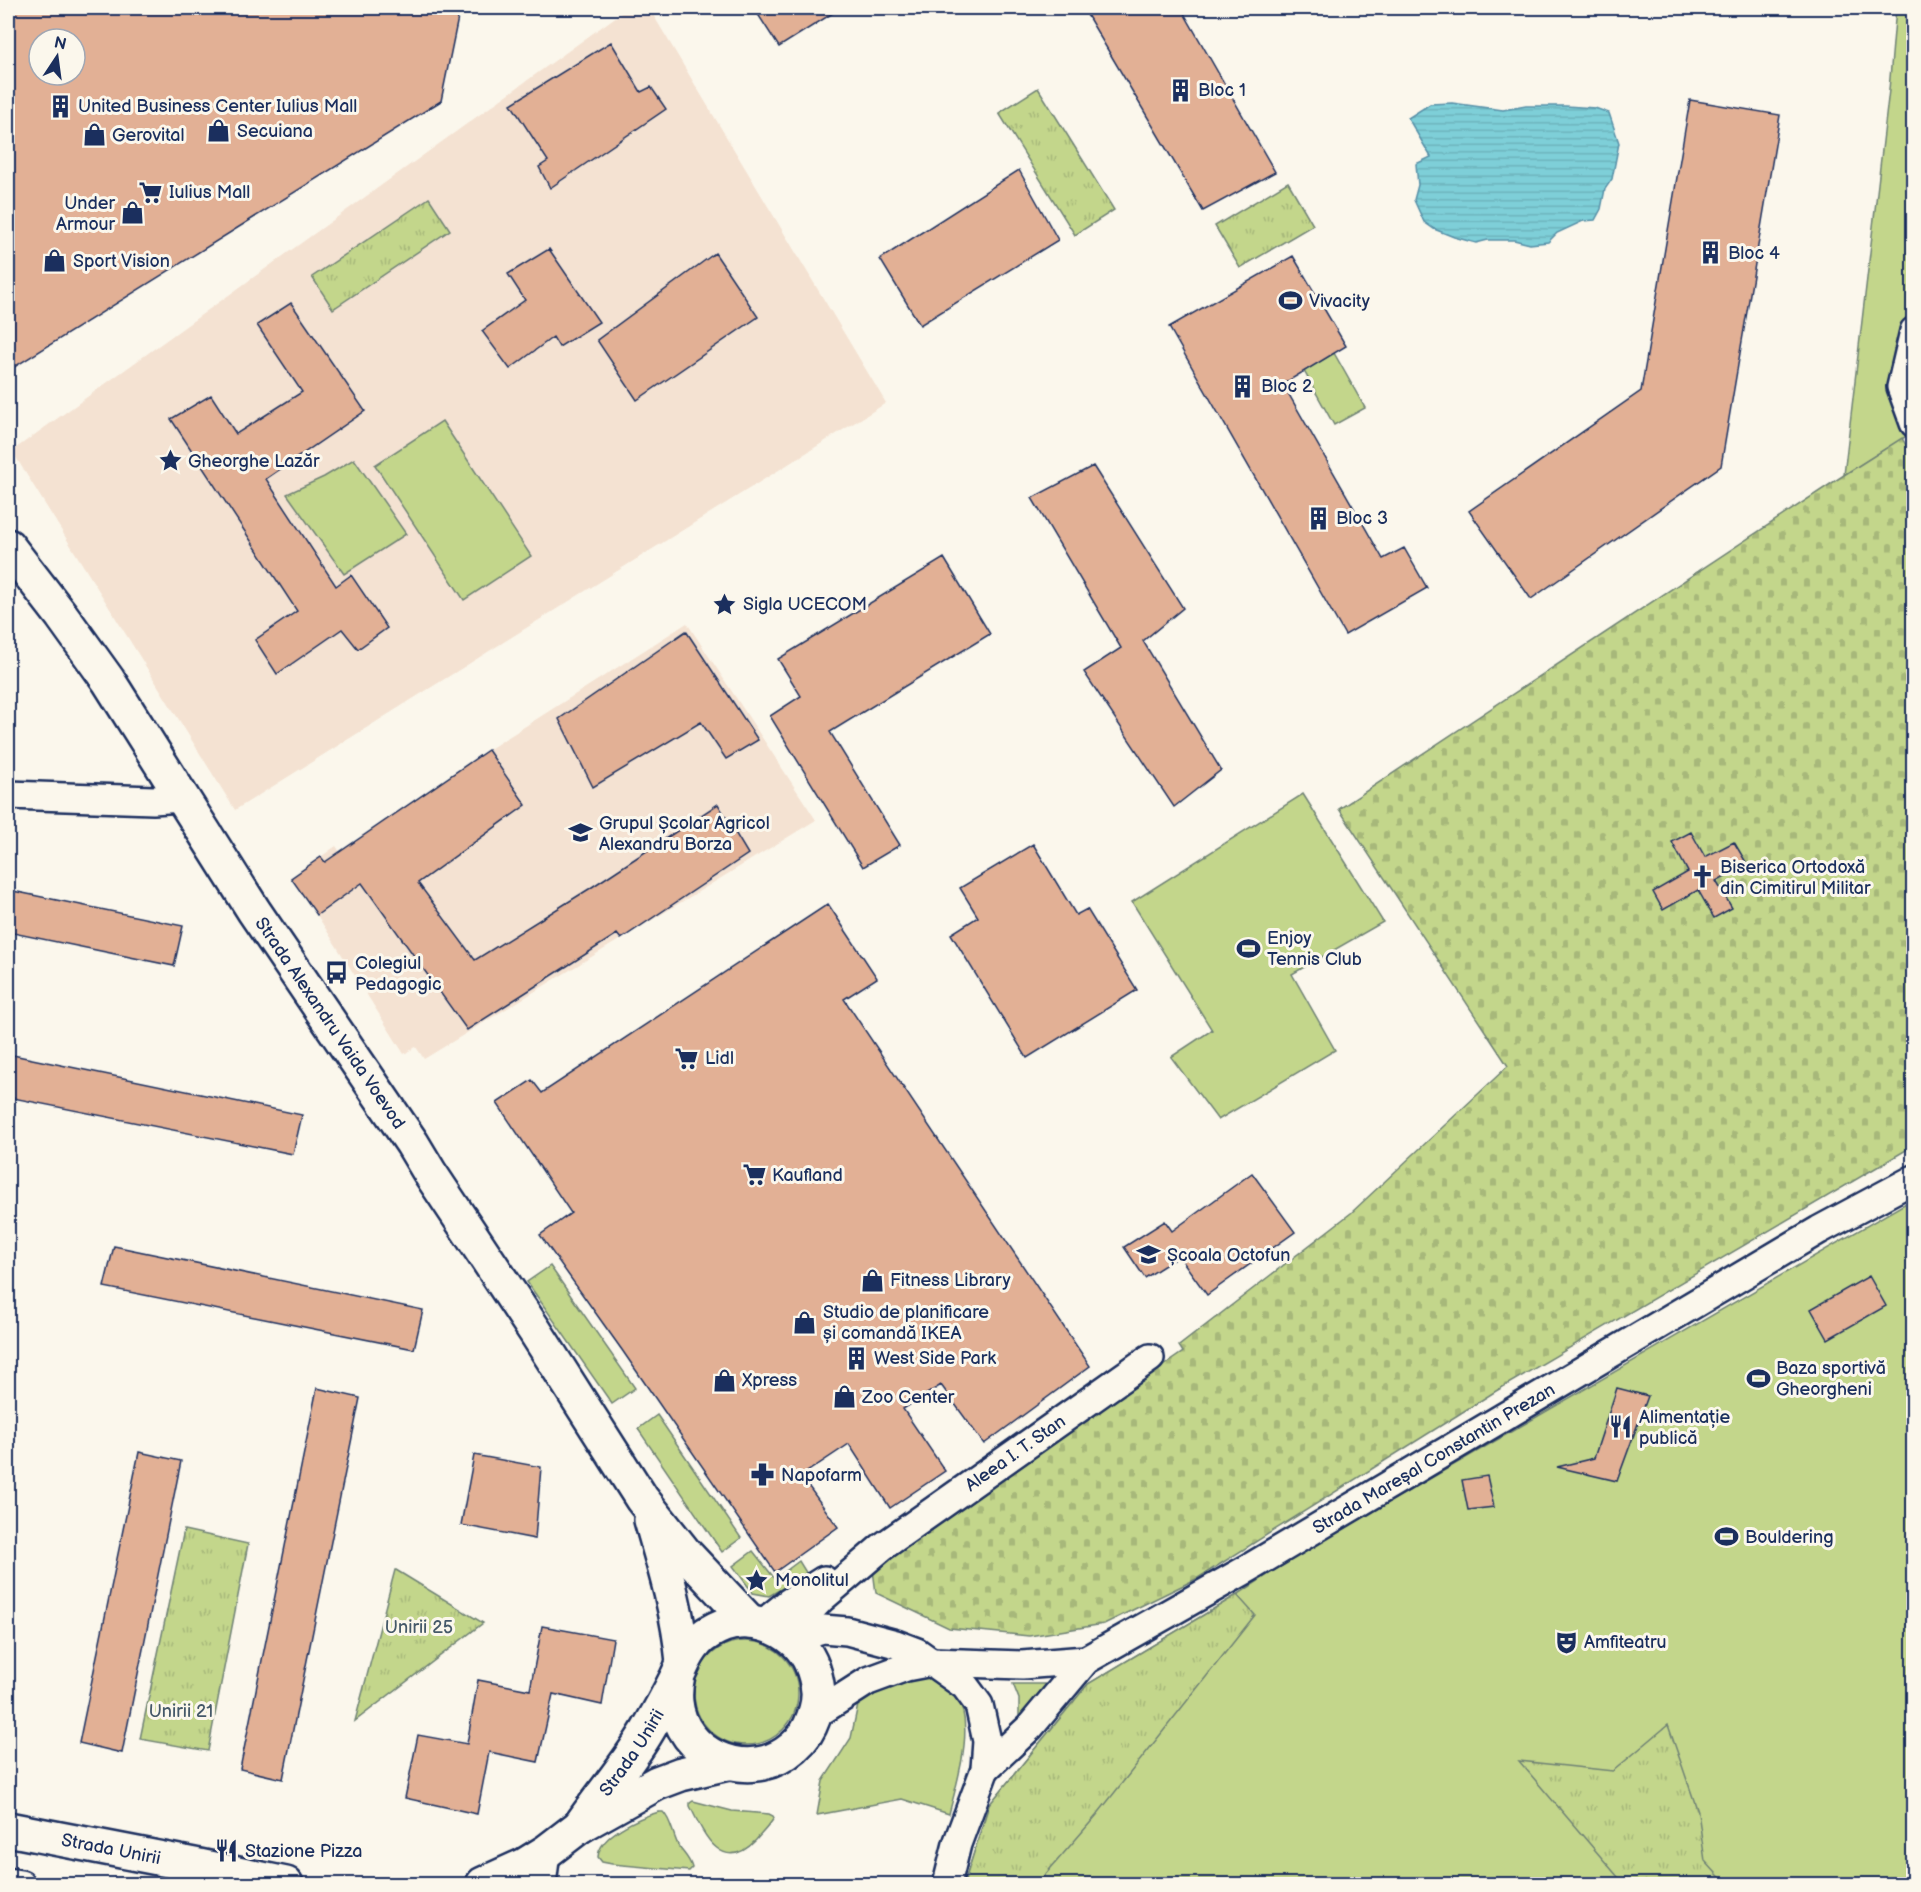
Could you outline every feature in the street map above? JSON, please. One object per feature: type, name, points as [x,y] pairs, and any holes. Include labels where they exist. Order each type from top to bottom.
[{"type":"main road","name":"Strada Alexandru Vaida Voevod","points":[[8,546],[108,680],[254,911],[412,1143],[646,1504],[685,1553],[773,1630]]},
{"type":"main road","name":"Strada Alexandru Vaida Voevod","points":[[646,1504],[672,1591],[679,1625],[680,1668]]},
{"type":"main road","name":"Strada Unirii","points":[[483,1884],[525,1865],[580,1826],[657,1783],[681,1774],[728,1763],[754,1764],[779,1757],[795,1747],[807,1732],[815,1715],[818,1696],[816,1676],[805,1653],[773,1630],[727,1624],[707,1634],[698,1641],[680,1668],[650,1727],[580,1826]]},
{"type":"main road","name":"Strada Unirii","points":[[680,1668],[675,1689],[676,1703],[685,1730],[705,1751],[728,1763]]},
{"type":"main road","name":"Strada Unirii","points":[[8,1829],[285,1884]]},
{"type":"street","points":[[1914,331],[1901,387],[1914,423]]},
{"type":"street","points":[[8,795],[153,800],[182,798]]},
{"type":"street","name":"Strada Mareșal Constantin Prezan","points":[[815,1715],[868,1680],[906,1667],[932,1662],[1022,1665],[1086,1660],[1249,1568],[1819,1230],[1914,1179]]},
{"type":"street","name":"Aleea I. T. Stan","points":[[773,1630],[821,1599],[882,1547],[1150,1358]]},
{"type":"street","name":"Strada Mareșal Constantin Prezan","points":[[773,1630],[847,1631],[896,1644],[917,1652],[932,1662]]},
{"type":"street","points":[[985,1769],[1030,1727],[1086,1660]]},
{"type":"street","points":[[932,1662],[966,1686],[979,1705],[987,1741],[985,1769],[957,1844],[947,1884]]},
{"type":"street","points":[[542,1884],[546,1852]]},
{"type":"street","points":[[8,1882],[21,1884]]},
{"type":"shaded area","points":[[628,8],[649,8],[886,403],[235,810],[12,451]]},
{"type":"shaded area","name":"Grupul Școlar Agricol Alexandru Borza","points":[[687,623],[816,820],[424,1059],[416,1047],[404,1054],[317,915],[291,878],[336,846],[340,852],[488,750]]},
{"type":"green space","points":[[1896,8],[1913,8],[1913,432],[1844,475],[1889,90]]},
{"type":"green space","points":[[1038,88],[1114,210],[1075,235],[999,113]]},
{"type":"green space","name":"Vivacity","points":[[1288,182],[1313,225],[1240,268],[1215,226]]},
{"type":"green space","points":[[429,198],[450,230],[333,309],[312,277]]},
{"type":"green space","name":"Vivacity","points":[[1334,353],[1365,408],[1334,425],[1304,371]]},
{"type":"green space","points":[[442,421],[531,556],[464,600],[375,465]]},
{"type":"green space","points":[[1902,438],[1914,459],[1913,1146],[1496,1391],[1198,1578],[1104,1624],[1029,1636],[949,1628],[876,1593],[873,1570],[892,1553],[1183,1352],[1179,1346],[1351,1213],[1508,1066],[1339,809]]},
{"type":"green space","points":[[354,459],[406,534],[344,574],[287,494],[324,477]]},
{"type":"green space","name":"Enjoy Tennis Club","points":[[1303,794],[1383,922],[1292,974],[1335,1050],[1218,1120],[1171,1057],[1212,1030],[1132,902]]},
{"type":"green space","name":"Baza sportivă Gheorgheni","points":[[1913,1199],[1913,1884],[964,1884],[989,1805],[1088,1684],[1237,1595],[1293,1558]]},
{"type":"green space","points":[[550,1266],[635,1388],[612,1404],[527,1282]]},
{"type":"green space","points":[[657,1415],[741,1538],[722,1552],[638,1429]]},
{"type":"green space","name":"Unirii 21","points":[[184,1530],[248,1544],[208,1751],[140,1739]]},
{"type":"green space","points":[[753,1551],[775,1579],[799,1561],[807,1574],[769,1596],[753,1593],[733,1566]]},
{"type":"green space","name":"Unirii 25","points":[[395,1570],[483,1623],[355,1721]]},
{"type":"green space","points":[[1237,1595],[1255,1615],[1096,1816],[1037,1884],[964,1884],[989,1805],[1088,1684]]},
{"type":"green space","points":[[746,1641],[766,1645],[783,1656],[794,1673],[798,1693],[794,1713],[783,1730],[766,1741],[746,1745],[726,1741],[709,1730],[698,1713],[694,1693],[698,1673],[709,1656],[726,1645]]},
{"type":"green space","points":[[929,1676],[956,1695],[962,1707],[965,1737],[960,1770],[949,1814],[902,1799],[817,1815],[823,1781],[851,1738],[859,1700],[881,1681]]},
{"type":"green space","points":[[1013,1684],[1049,1684],[1036,1703],[1019,1718],[1019,1699]]},
{"type":"green space","points":[[1668,1725],[1698,1812],[1705,1861],[1726,1884],[1624,1884],[1519,1761],[1613,1771]]},
{"type":"green space","points":[[693,1801],[732,1811],[769,1814],[774,1818],[756,1840],[744,1850],[733,1854],[715,1847],[708,1838],[690,1806]]},
{"type":"green space","points":[[663,1812],[668,1819],[679,1847],[691,1865],[692,1868],[689,1871],[602,1862],[598,1857],[605,1841],[622,1828]]},
{"type":"water","points":[[1452,103],[1503,110],[1526,106],[1566,106],[1595,108],[1609,113],[1619,143],[1612,179],[1605,189],[1601,209],[1595,220],[1583,221],[1557,233],[1548,242],[1530,244],[1514,240],[1488,240],[1476,243],[1434,229],[1424,222],[1414,200],[1418,185],[1416,164],[1431,157],[1408,118],[1430,104]]},
{"type":"building","name":"Iulius Mall","points":[[8,8],[460,8],[441,101],[8,371]]},
{"type":"building","points":[[754,8],[841,8],[779,47]]},
{"type":"building","name":"Bloc 1","points":[[1083,8],[1181,8],[1275,172],[1203,211]]},
{"type":"building","points":[[611,42],[641,92],[651,87],[666,109],[550,188],[539,167],[548,161],[511,104]]},
{"type":"building","name":"Bloc 4","points":[[1690,100],[1780,115],[1721,466],[1531,599],[1469,511],[1641,391]]},
{"type":"building","points":[[1019,170],[1058,240],[920,325],[880,259]]},
{"type":"building","points":[[549,249],[599,322],[559,347],[553,337],[510,369],[482,331],[525,300],[508,274]]},
{"type":"building","points":[[715,253],[758,317],[637,400],[597,340]]},
{"type":"building","points":[[1293,256],[1346,346],[1283,384],[1383,559],[1404,548],[1427,588],[1345,635],[1169,327]]},
{"type":"building","points":[[291,303],[365,411],[266,479],[336,586],[351,575],[387,628],[358,649],[342,629],[277,674],[255,640],[297,611],[171,419],[211,395],[236,434],[302,392],[257,325]]},
{"type":"building","points":[[1093,466],[1183,608],[1143,641],[1221,770],[1174,807],[1084,672],[1121,648],[1032,498]]},
{"type":"building","points":[[944,558],[990,634],[830,732],[900,845],[863,867],[770,716],[801,696],[778,659]]},
{"type":"building","points":[[686,631],[758,740],[726,759],[701,722],[593,787],[559,719]]},
{"type":"building","points":[[488,750],[526,805],[418,883],[475,960],[589,889],[718,804],[748,854],[621,939],[617,934],[467,1030],[362,883],[317,915],[291,878],[321,857],[325,862]]},
{"type":"building","name":"Biserica Ortodoxă din Cimitirul Militar","points":[[1691,832],[1705,857],[1734,842],[1747,864],[1716,881],[1732,908],[1714,918],[1698,890],[1663,910],[1653,892],[1688,872],[1672,842]]},
{"type":"building","points":[[1033,844],[1076,915],[1087,909],[1137,990],[1027,1058],[951,934],[978,917],[960,888]]},
{"type":"building","points":[[8,890],[183,926],[174,966],[8,932]]},
{"type":"building","points":[[828,904],[877,978],[844,999],[1090,1366],[984,1444],[941,1385],[903,1409],[945,1471],[890,1508],[849,1444],[801,1476],[838,1527],[775,1572],[540,1235],[571,1213],[497,1103],[532,1080],[542,1093]]},
{"type":"building","points":[[8,1054],[302,1115],[293,1154],[8,1097]]},
{"type":"building","points":[[1252,1173],[1295,1232],[1207,1295],[1179,1256],[1145,1278],[1124,1247],[1165,1221],[1172,1231]]},
{"type":"building","points":[[114,1246],[423,1310],[414,1349],[104,1287]]},
{"type":"building","points":[[1869,1276],[1886,1306],[1828,1339],[1811,1309]]},
{"type":"building","points":[[317,1388],[360,1398],[283,1779],[240,1769]]},
{"type":"building","name":"Alimentație publică","points":[[1617,1388],[1648,1396],[1617,1481],[1557,1467],[1594,1458]]},
{"type":"building","points":[[139,1452],[181,1461],[122,1753],[79,1743]]},
{"type":"building","points":[[474,1455],[541,1467],[535,1539],[461,1525]]},
{"type":"building","points":[[1487,1476],[1494,1507],[1468,1510],[1462,1480]]},
{"type":"building","points":[[542,1626],[613,1639],[602,1705],[553,1694],[538,1762],[489,1752],[477,1814],[405,1798],[418,1735],[467,1744],[478,1680],[530,1690]]},
{"type":"place","name":"Bloc 1","points":[[1180,90]]},
{"type":"place","name":"United Business Center Iulius Mall","points":[[60,106]]},
{"type":"place","name":"Secuiana","points":[[219,131]]},
{"type":"place","name":"Gerovital","points":[[94,135]]},
{"type":"place","name":"Iulius Mall","points":[[151,192]]},
{"type":"place","name":"Under Armour","points":[[133,213]]},
{"type":"place","name":"Bloc 4","points":[[1710,253]]},
{"type":"place","name":"Sport Vision","points":[[55,261]]},
{"type":"place","name":"Vivacity","points":[[1291,301]]},
{"type":"place","name":"Bloc 2","points":[[1243,386]]},
{"type":"place","name":"Gheorghe Lazăr","points":[[170,461]]},
{"type":"place","name":"Bloc 3","points":[[1318,518]]},
{"type":"place","name":"Sigla UCECOM","points":[[725,604]]},
{"type":"place","name":"Grupul Școlar Agricol Alexandru Borza","points":[[581,833]]},
{"type":"place","name":"Biserica Ortodoxă din Cimitirul Militar","points":[[1702,877]]},
{"type":"place","name":"Enjoy Tennis Club","points":[[1249,948]]},
{"type":"place","name":"Colegiul Pedagogic","points":[[337,973]]},
{"type":"place","name":"Lidl","points":[[687,1058]]},
{"type":"place","name":"Kaufland","points":[[754,1175]]},
{"type":"place","name":"Școala Octofun","points":[[1149,1255]]},
{"type":"place","name":"Fitness Library","points":[[872,1280]]},
{"type":"place","name":"Studio de planificare și comandă IKEA","points":[[805,1322]]},
{"type":"place","name":"West Side Park","points":[[856,1358]]},
{"type":"place","name":"Baza sportivă Gheorgheni","points":[[1758,1378]]},
{"type":"place","name":"Xpress","points":[[724,1380]]},
{"type":"place","name":"Zoo Center","points":[[844,1397]]},
{"type":"place","name":"Alimentație publică","points":[[1621,1427]]},
{"type":"place","name":"Napofarm","points":[[763,1475]]},
{"type":"place","name":"Bouldering","points":[[1727,1537]]},
{"type":"place","name":"Monolitul","points":[[757,1580]]},
{"type":"place","name":"Amfiteatru","points":[[1566,1642]]},
{"type":"place","name":"Stazione Pizza","points":[[227,1851]]}]
